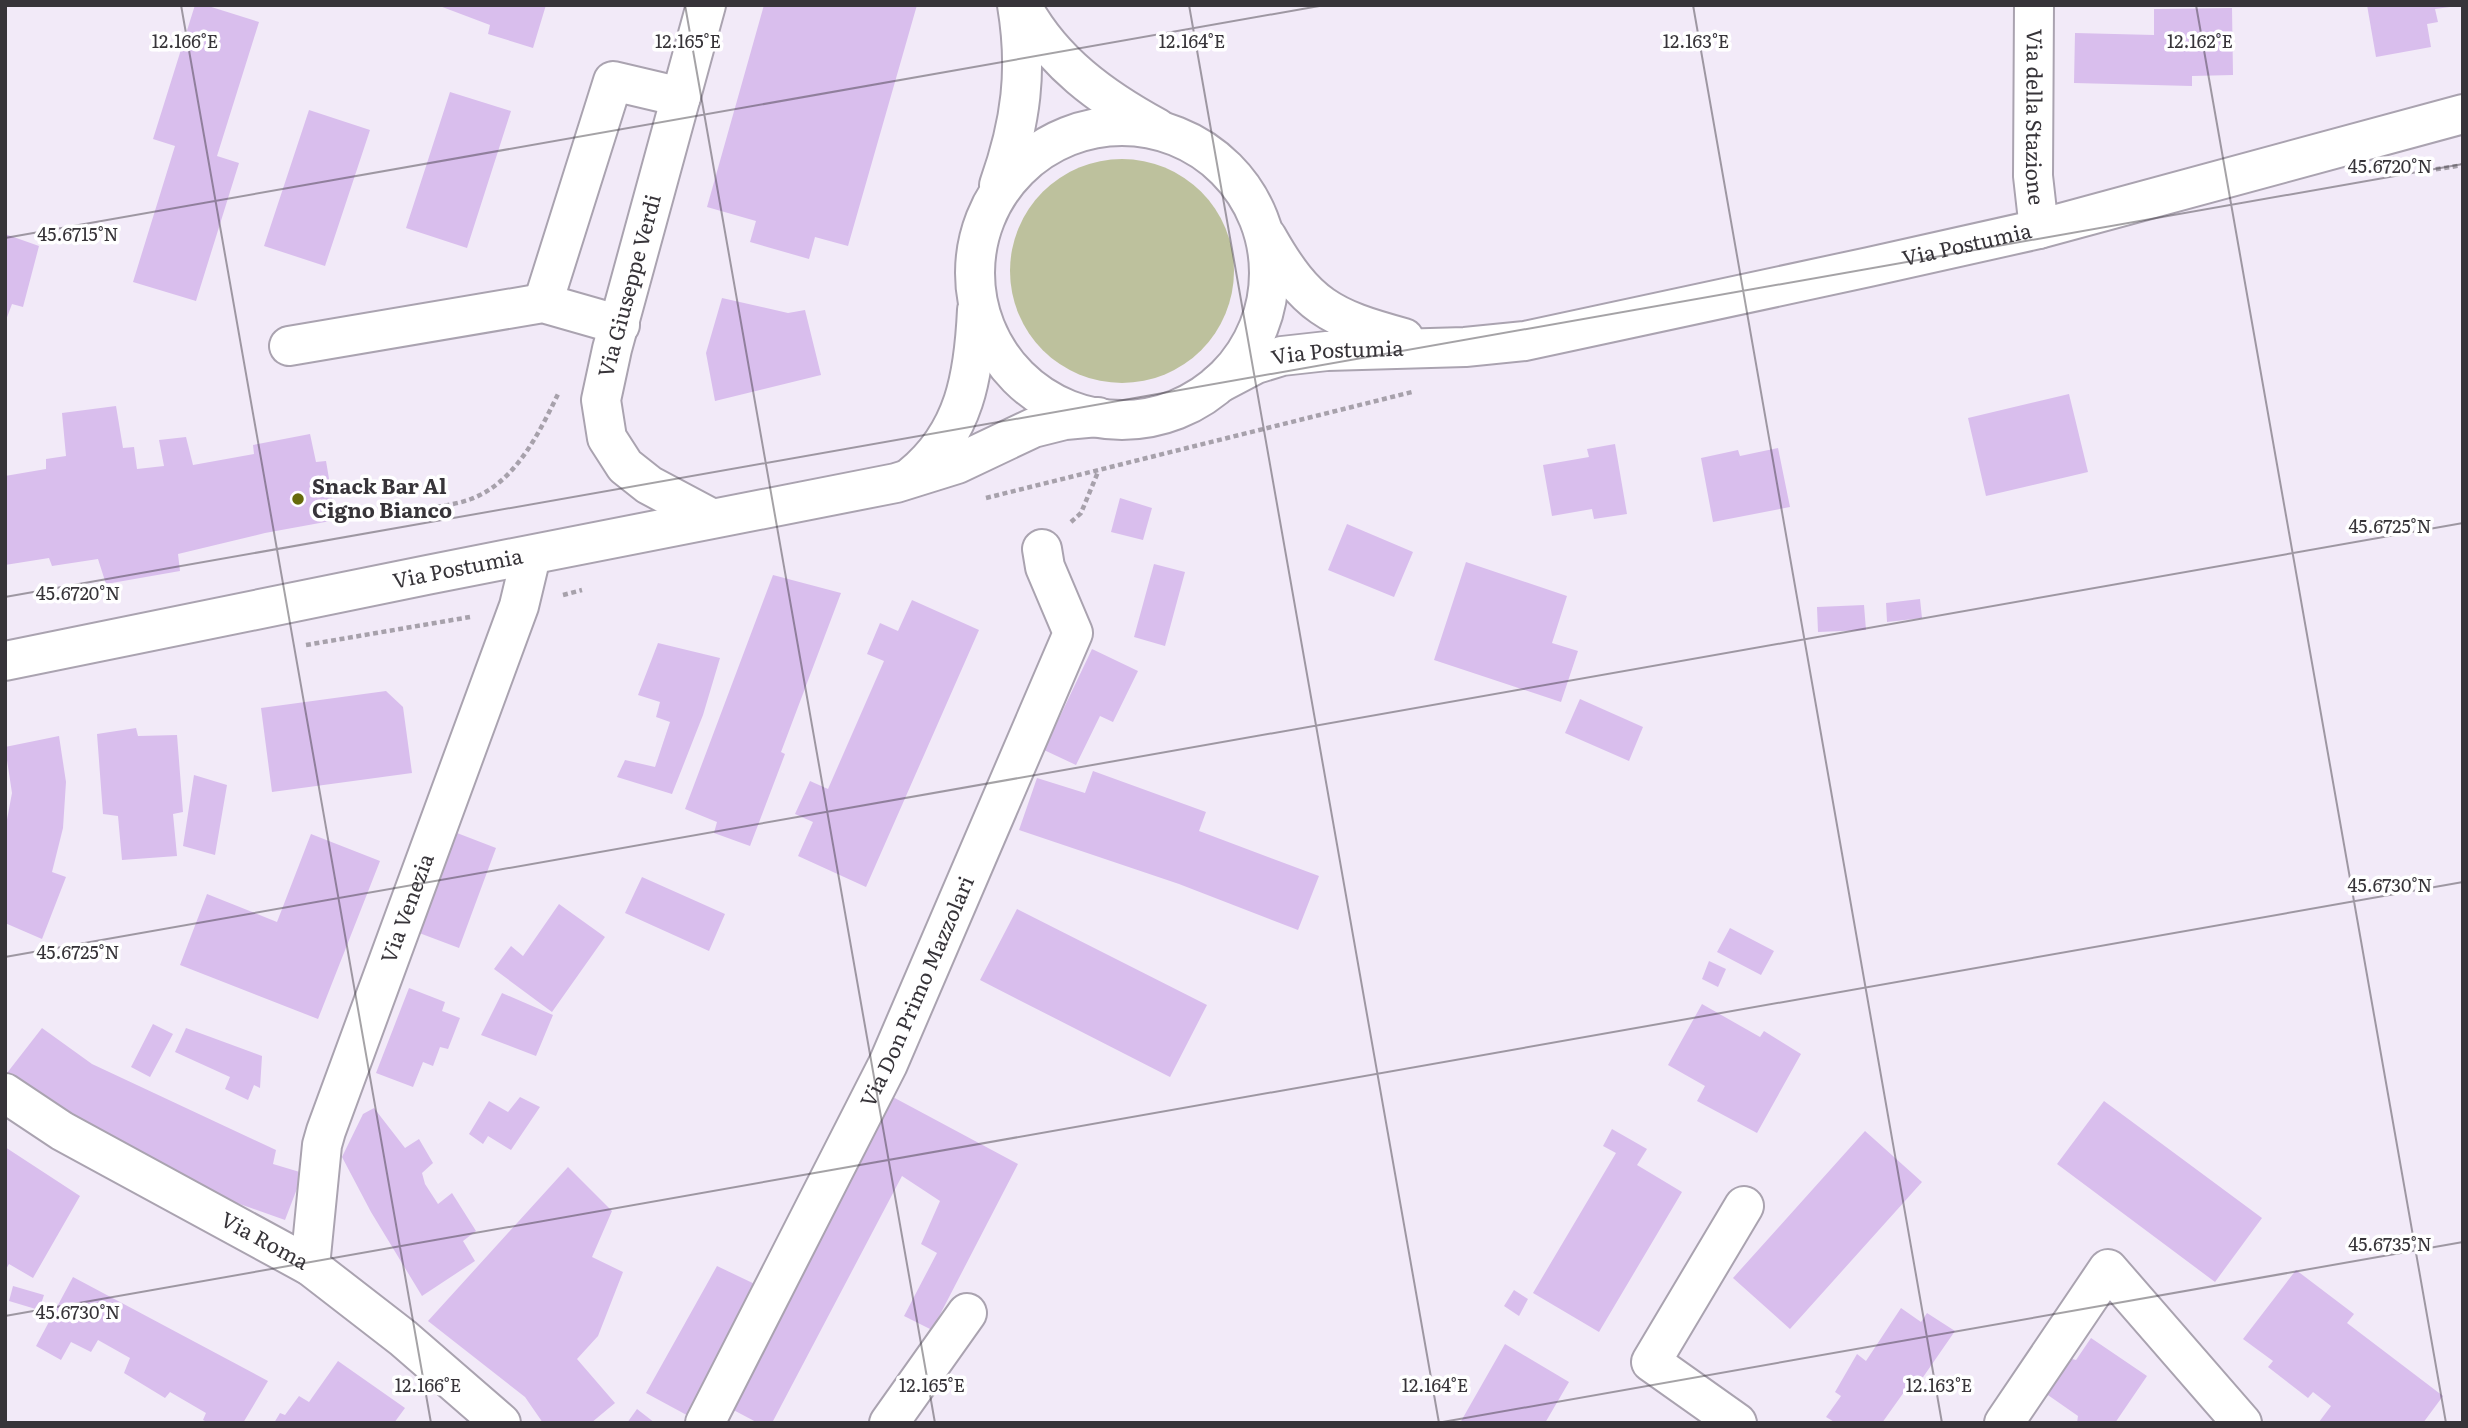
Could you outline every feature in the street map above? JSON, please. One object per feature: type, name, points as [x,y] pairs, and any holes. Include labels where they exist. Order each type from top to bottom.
[{"type":"main road","name":"Via Giuseppe Verdi","points":[[706,5],[604,380],[601,400],[607,438],[625,466],[649,485],[711,518]]},
{"type":"main road","points":[[1019,5],[1037,31],[1070,68],[1096,90],[1216,159],[1237,180],[1253,205],[1264,232],[1269,260],[1269,280],[1262,318],[1251,345],[1234,368],[1218,384],[1187,405],[1158,415],[1129,419],[1098,417],[1069,410],[1042,396],[1018,377],[999,354],[985,327],[977,298],[975,267],[979,238],[1011,150],[1020,102],[1024,61],[1019,5]]},
{"type":"main road","name":"Via della Stazione","points":[[2034,5],[2033,176],[2039,229]]},
{"type":"main road","points":[[542,303],[612,80],[681,97]]},
{"type":"main road","name":"Via Postumia","points":[[1218,384],[1229,376],[1263,361],[1296,353],[1465,347],[1525,341],[1564,333],[2039,229],[2463,114]]},
{"type":"main road","points":[[990,209],[1006,184],[1026,161],[1051,144],[1078,133],[1107,127],[1136,126],[1165,132]]},
{"type":"main road","name":"Via Postumia","points":[[1264,232],[1293,278],[1318,305],[1332,314],[1356,325],[1404,338],[1465,347]]},
{"type":"main road","name":"Via Postumia","points":[[909,478],[940,450],[956,422],[970,380],[977,298]]},
{"type":"main road","points":[[289,346],[542,303],[620,325]]},
{"type":"main road","name":"Via Postumia","points":[[5,661],[896,483],[957,464],[1033,428],[1065,420],[1098,417]]},
{"type":"main road","name":"Via Don Primo Mazzolari","points":[[705,1423],[888,1064],[1073,633],[1045,567],[1042,549]]},
{"type":"main road","name":"Via Venezia","points":[[310,1266],[322,1145],[326,1131],[519,606],[531,555]]},
{"type":"main road","name":"Via Roma","points":[[5,1093],[62,1130],[310,1266],[403,1338],[501,1423]]},
{"type":"main road","points":[[1737,1423],[1651,1362],[1744,1206]]},
{"type":"main road","points":[[2004,1423],[2108,1269],[2242,1423]]},
{"type":"main road","points":[[889,1423],[967,1313]]},
{"type":"path","points":[[1042,549],[1081,513],[1098,472]]},
{"type":"green space","points":[[1111,159],[1133,159],[1175,172],[1193,184],[1209,200],[1226,228],[1234,271],[1226,314],[1209,342],[1193,358],[1165,375],[1133,383],[1111,383],[1069,370],[1051,358],[1035,342],[1018,314],[1010,282],[1010,260],[1023,218],[1035,200],[1051,184],[1079,167]]},
{"type":"building","points":[[195,5],[205,5],[259,22],[217,156],[239,163],[196,301],[133,282],[175,146],[153,139]]},
{"type":"building","points":[[437,5],[546,5],[533,48],[488,34],[490,25]]},
{"type":"building","points":[[764,5],[917,5],[848,246],[815,237],[809,259],[750,242],[756,221],[707,207]]},
{"type":"building","points":[[2367,5],[2450,7],[2435,9],[2438,22],[2427,24],[2431,47],[2376,57]]},
{"type":"building","points":[[2232,8],[2233,75],[2192,76],[2192,86],[2074,83],[2075,33],[2154,35],[2154,9]]},
{"type":"building","points":[[450,92],[511,111],[467,248],[406,228]]},
{"type":"building","points":[[309,110],[370,130],[325,266],[264,246]]},
{"type":"building","points":[[5,234],[39,246],[23,307],[12,304],[6,320]]},
{"type":"building","points":[[722,298],[788,313],[805,310],[821,375],[715,401],[706,353]]},
{"type":"building","points":[[2069,394],[2088,472],[1986,496],[1968,418]]},
{"type":"building","points":[[116,406],[123,448],[134,447],[137,469],[164,466],[159,440],[186,437],[193,465],[254,454],[253,445],[310,434],[316,462],[326,461],[336,520],[265,533],[178,554],[180,571],[106,584],[98,559],[52,566],[49,558],[5,565],[5,476],[46,469],[46,459],[66,456],[62,413]]},
{"type":"building","points":[[1615,444],[1627,514],[1594,519],[1592,509],[1552,516],[1543,465],[1589,457],[1587,449]]},
{"type":"building","points":[[1778,448],[1790,507],[1713,522],[1701,458],[1738,450],[1740,456]]},
{"type":"building","points":[[1120,498],[1152,508],[1143,540],[1111,532]]},
{"type":"building","points":[[1347,524],[1413,552],[1394,597],[1328,570]]},
{"type":"building","points":[[1466,562],[1567,596],[1552,643],[1578,651],[1561,702],[1434,660]]},
{"type":"building","points":[[1154,564],[1185,572],[1165,646],[1134,637]]},
{"type":"building","points":[[773,575],[841,593],[781,752],[785,754],[750,846],[714,833],[717,822],[685,809]]},
{"type":"building","points":[[1920,599],[1922,618],[1887,622],[1886,603]]},
{"type":"building","points":[[912,600],[979,630],[866,887],[798,856],[813,822],[795,814],[810,781],[828,789],[884,661],[867,654],[880,623],[898,631]]},
{"type":"building","points":[[1864,605],[1866,630],[1818,632],[1817,607]]},
{"type":"building","points":[[658,643],[720,658],[703,715],[672,794],[617,777],[625,760],[655,767],[670,722],[656,717],[660,702],[638,695]]},
{"type":"building","points":[[1092,649],[1138,671],[1113,722],[1100,716],[1076,765],[1044,750]]},
{"type":"building","points":[[386,691],[403,707],[412,773],[272,792],[261,708]]},
{"type":"building","points":[[1580,699],[1643,727],[1629,761],[1565,733]]},
{"type":"building","points":[[136,728],[138,736],[177,735],[183,812],[173,814],[177,856],[122,860],[118,816],[103,814],[97,734]]},
{"type":"building","points":[[59,736],[66,782],[63,828],[52,872],[66,877],[42,939],[5,923],[5,830],[12,793],[5,747]]},
{"type":"building","points":[[1093,771],[1206,812],[1199,831],[1319,876],[1298,930],[1179,884],[1019,830],[1037,778],[1085,793]]},
{"type":"building","points":[[194,775],[227,785],[215,855],[183,846]]},
{"type":"building","points":[[444,828],[496,848],[459,948],[406,928]]},
{"type":"building","points":[[311,834],[380,861],[318,1019],[180,965],[207,894],[277,922]]},
{"type":"building","points":[[642,877],[725,914],[709,951],[625,913]]},
{"type":"building","points":[[559,904],[605,937],[552,1012],[494,969],[511,946],[523,956]]},
{"type":"building","points":[[1017,909],[1207,1005],[1170,1077],[980,980]]},
{"type":"building","points":[[1730,928],[1774,951],[1761,975],[1717,952]]},
{"type":"building","points":[[1709,961],[1726,969],[1718,987],[1702,979]]},
{"type":"building","points":[[409,988],[445,1002],[442,1011],[460,1018],[448,1049],[440,1047],[433,1066],[423,1062],[413,1087],[376,1073]]},
{"type":"building","points":[[502,993],[553,1015],[536,1056],[481,1035]]},
{"type":"building","points":[[1702,1004],[1760,1037],[1764,1031],[1801,1054],[1757,1133],[1697,1101],[1705,1086],[1668,1065]]},
{"type":"building","points":[[153,1024],[173,1034],[150,1077],[131,1067]]},
{"type":"building","points":[[42,1028],[92,1064],[276,1150],[273,1164],[303,1173],[285,1220],[234,1202],[56,1111],[7,1073]]},
{"type":"building","points":[[186,1028],[262,1056],[260,1088],[254,1085],[248,1100],[225,1089],[230,1077],[175,1052]]},
{"type":"building","points":[[891,1096],[1018,1164],[932,1330],[904,1316],[937,1253],[921,1244],[940,1201],[902,1176],[772,1423],[758,1423],[724,1405]]},
{"type":"building","points":[[520,1097],[540,1107],[511,1150],[488,1136],[483,1144],[469,1134],[489,1101],[508,1112]]},
{"type":"building","points":[[2104,1101],[2262,1218],[2215,1282],[2057,1164]]},
{"type":"building","points":[[374,1108],[405,1148],[419,1139],[433,1163],[422,1173],[425,1184],[438,1204],[452,1193],[476,1231],[463,1241],[475,1261],[422,1296],[371,1212],[342,1157],[363,1114]]},
{"type":"building","points":[[1612,1129],[1647,1149],[1637,1165],[1682,1192],[1599,1332],[1533,1293],[1616,1153],[1603,1146]]},
{"type":"building","points":[[1865,1131],[1922,1182],[1790,1329],[1733,1278]]},
{"type":"building","points":[[5,1147],[80,1196],[33,1278],[9,1264],[5,1271]]},
{"type":"building","points":[[568,1167],[612,1211],[592,1257],[623,1272],[598,1336],[577,1359],[615,1403],[591,1423],[543,1423],[525,1397],[428,1321]]},
{"type":"building","points":[[717,1266],[761,1287],[694,1419],[646,1393]]},
{"type":"building","points":[[2296,1270],[2354,1314],[2347,1323],[2443,1396],[2423,1423],[2321,1423],[2319,1422],[2331,1406],[2313,1392],[2308,1398],[2268,1367],[2273,1361],[2243,1339]]},
{"type":"building","points":[[73,1277],[268,1381],[243,1423],[209,1423],[203,1420],[206,1413],[170,1392],[165,1398],[124,1373],[130,1358],[98,1340],[91,1352],[71,1342],[61,1360],[36,1346]]},
{"type":"building","points":[[13,1286],[44,1295],[39,1310],[9,1301]]},
{"type":"building","points":[[1514,1290],[1528,1299],[1519,1316],[1504,1306]]},
{"type":"building","points":[[1901,1308],[1921,1322],[1927,1313],[1955,1331],[1910,1396],[1904,1392],[1882,1423],[1836,1423],[1826,1417],[1841,1396],[1835,1392],[1857,1354],[1866,1361]]},
{"type":"building","points":[[2091,1338],[2147,1376],[2115,1423],[2077,1423],[2078,1416],[2045,1393],[2068,1358],[2076,1360]]},
{"type":"building","points":[[1505,1344],[1569,1382],[1545,1423],[1460,1423]]},
{"type":"building","points":[[338,1361],[405,1408],[394,1423],[274,1423],[280,1413],[285,1415],[299,1396],[309,1402]]},
{"type":"building","points":[[637,1409],[655,1423],[627,1423]]},
{"type":"place","name":"Snack Bar Al Cigno Bianco","points":[[298,499]]}]
